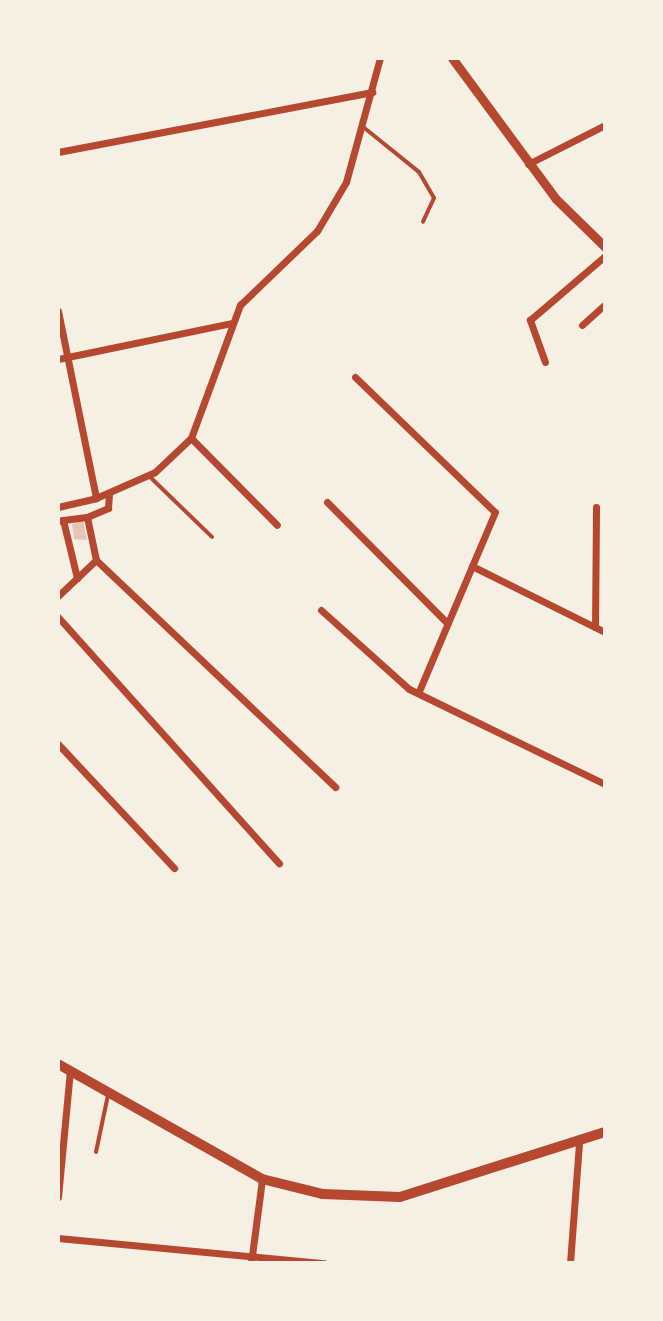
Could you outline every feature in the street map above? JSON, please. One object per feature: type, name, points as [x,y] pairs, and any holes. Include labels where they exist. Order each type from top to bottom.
[{"type":"main road","points":[[58,1064],[109,1089],[262,1179],[323,1194],[400,1197],[579,1143],[605,1132]]},
{"type":"street","points":[[58,507],[96,498],[148,475],[191,438],[240,305],[317,231],[332,209],[362,126],[380,58]]},
{"type":"street","points":[[452,58],[528,164],[605,247]]},
{"type":"street","points":[[58,152],[372,92]]},
{"type":"street","points":[[528,164],[605,125]]},
{"type":"street","points":[[545,362],[530,320],[605,256]]},
{"type":"street","points":[[582,325],[605,304]]},
{"type":"street","points":[[58,311],[62,358],[96,498]]},
{"type":"street","points":[[62,358],[232,323]]},
{"type":"street","points":[[355,377],[495,512],[445,621],[419,691]]},
{"type":"street","points":[[191,438],[277,525]]},
{"type":"street","points":[[77,578],[61,520],[87,517],[108,508],[109,493]]},
{"type":"street","points":[[327,502],[445,621]]},
{"type":"street","points":[[595,627],[596,507]]},
{"type":"street","points":[[87,517],[96,560],[335,787]]},
{"type":"street","points":[[58,596],[96,560]]},
{"type":"street","points":[[472,566],[605,632]]},
{"type":"street","points":[[321,610],[409,689],[419,691],[605,784]]},
{"type":"street","points":[[58,617],[279,863]]},
{"type":"street","points":[[58,744],[174,868]]},
{"type":"street","points":[[58,1197],[70,1070]]},
{"type":"street","points":[[570,1263],[579,1143]]},
{"type":"street","points":[[251,1260],[262,1179]]},
{"type":"street","points":[[58,1238],[251,1260],[324,1263]]},
{"type":"lane","points":[[362,126],[419,172],[434,198],[423,222]]},
{"type":"lane","points":[[148,475],[212,537]]},
{"type":"lane","points":[[96,1152],[109,1089]]},
{"type":"building","points":[[83,521],[87,540],[74,539],[72,524]]}]
